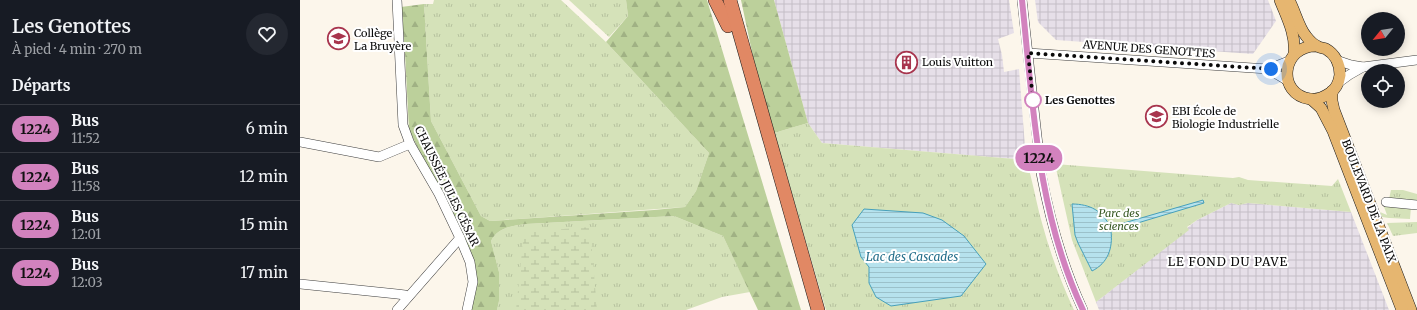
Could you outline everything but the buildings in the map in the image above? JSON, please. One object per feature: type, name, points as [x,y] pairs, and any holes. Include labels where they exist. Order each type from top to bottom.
[{"type":"highway","points":[[715,0],[733,28]]},
{"type":"highway","points":[[720,0],[733,28],[818,310]]},
{"type":"highway","points":[[730,0],[733,28],[809,310]]},
{"type":"highway","points":[[733,28],[734,0]]},
{"type":"main road","points":[[1280,0],[1294,36],[1295,43],[1287,73],[1288,81],[1297,93],[1303,97],[1311,99],[1324,97],[1335,87],[1340,69],[1336,60],[1328,51],[1317,46],[1304,34],[1294,8],[1289,0]]},
{"type":"main road","points":[[1292,58],[1305,48],[1317,46]]},
{"type":"main road","name":"BOULEVARD DE LA PAIX","points":[[1335,87],[1333,108],[1411,310]]},
{"type":"main road","name":"BOULEVARD DE LA PAIX","points":[[1311,99],[1321,108],[1333,131],[1402,310]]},
{"type":"street","name":"CHAUSSÉE JULES CÉSAR","points":[[397,0],[403,125],[410,144],[439,194],[470,262],[473,282],[467,310]]},
{"type":"street","points":[[1022,0],[1040,166],[1045,192],[1058,245],[1083,310]]},
{"type":"street","name":"AVENUE DES GENOTTES","points":[[1028,53],[1268,69],[1288,81]]},
{"type":"street","name":"AVENUE DES GENOTTES","points":[[1268,69],[1292,58]]},
{"type":"street","points":[[1336,60],[1361,67]]},
{"type":"street","points":[[1386,64],[1417,60]]},
{"type":"street","points":[[1335,87],[1349,75],[1361,68]]},
{"type":"street","points":[[300,142],[379,157],[410,144]]},
{"type":"street","points":[[1386,202],[1417,205]]},
{"type":"street","points":[[396,310],[460,238]]},
{"type":"street","points":[[300,284],[397,294],[408,297]]},
{"type":"shaded area","points":[[774,0],[1009,0],[1014,33],[998,39],[1004,72],[1019,69],[1026,160],[822,143],[808,123]]},
{"type":"shaded area","points":[[1035,0],[1268,0],[1276,21],[1253,54],[1056,40],[1038,22]]},
{"type":"shaded area","points":[[1231,203],[1239,205],[1248,203],[1351,212],[1389,310],[1099,310],[1096,302],[1188,230],[1187,228],[1197,220]]},
{"type":"green space","points":[[434,0],[561,0],[606,42],[709,153],[696,191],[685,207],[490,221],[481,216],[431,121],[424,4],[433,4]]},
{"type":"green space","points":[[569,0],[626,0],[628,16],[609,37]]},
{"type":"green space","points":[[626,0],[707,0],[801,310],[758,310],[723,236],[674,216],[526,224],[501,230],[491,241],[499,272],[499,301],[497,310],[471,310],[477,277],[472,257],[409,130],[401,7],[424,4],[431,121],[481,216],[490,221],[685,207],[696,191],[709,153],[606,42],[628,16]]},
{"type":"green space","points":[[741,0],[774,0],[808,123],[774,133],[755,66]]},
{"type":"green space","points":[[808,123],[822,143],[1026,160],[1049,245],[1060,278],[1074,310],[826,310],[774,133]]},
{"type":"green space","name":"Parc des sciences","points":[[1055,164],[1233,178],[1239,177],[1248,180],[1332,186],[1338,179],[1351,212],[1248,203],[1239,205],[1231,203],[1197,220],[1187,227],[1189,230],[1096,302],[1072,240]]},
{"type":"green space","points":[[1391,190],[1403,190],[1417,194],[1417,202],[1389,199]]},
{"type":"green space","points":[[1383,204],[1411,207],[1410,219],[1382,217],[1380,212],[1387,215]]},
{"type":"green space","points":[[674,216],[723,236],[750,292],[722,297],[686,310],[497,310],[499,301],[499,272],[491,241],[501,230],[526,224]]},
{"type":"green space","points":[[1417,222],[1417,233],[1393,236],[1387,223]]},
{"type":"green space","points":[[590,227],[597,310],[516,310],[524,232]]},
{"type":"water","points":[[1203,200],[1204,203],[1111,231],[1110,249],[1106,259],[1092,271],[1075,235],[1072,204],[1085,205],[1100,213],[1110,227]]},
{"type":"water","name":"Lac des Cascades","points":[[864,209],[923,213],[942,220],[964,236],[986,264],[961,296],[891,306],[876,297],[869,283],[869,267],[861,257],[852,225]]},
{"type":"bus line","name":"1224","points":[[1022,0],[1041,173],[1058,245],[1083,310]]},
{"type":"place","name":"Collège La Bruyère","points":[[339,39]]},
{"type":"place","name":"Louis Vuitton","points":[[906,62]]},
{"type":"place","name":"Les Genottes","points":[[1033,100]]},
{"type":"place","name":"EBI École de Biologie Industrielle","points":[[1157,117]]},
{"type":"district","name":"LE FOND DU PAVE","points":[[1228,262]]},
{"type":"route","points":[[1033,100],[1028,53],[1271,69]]}]
